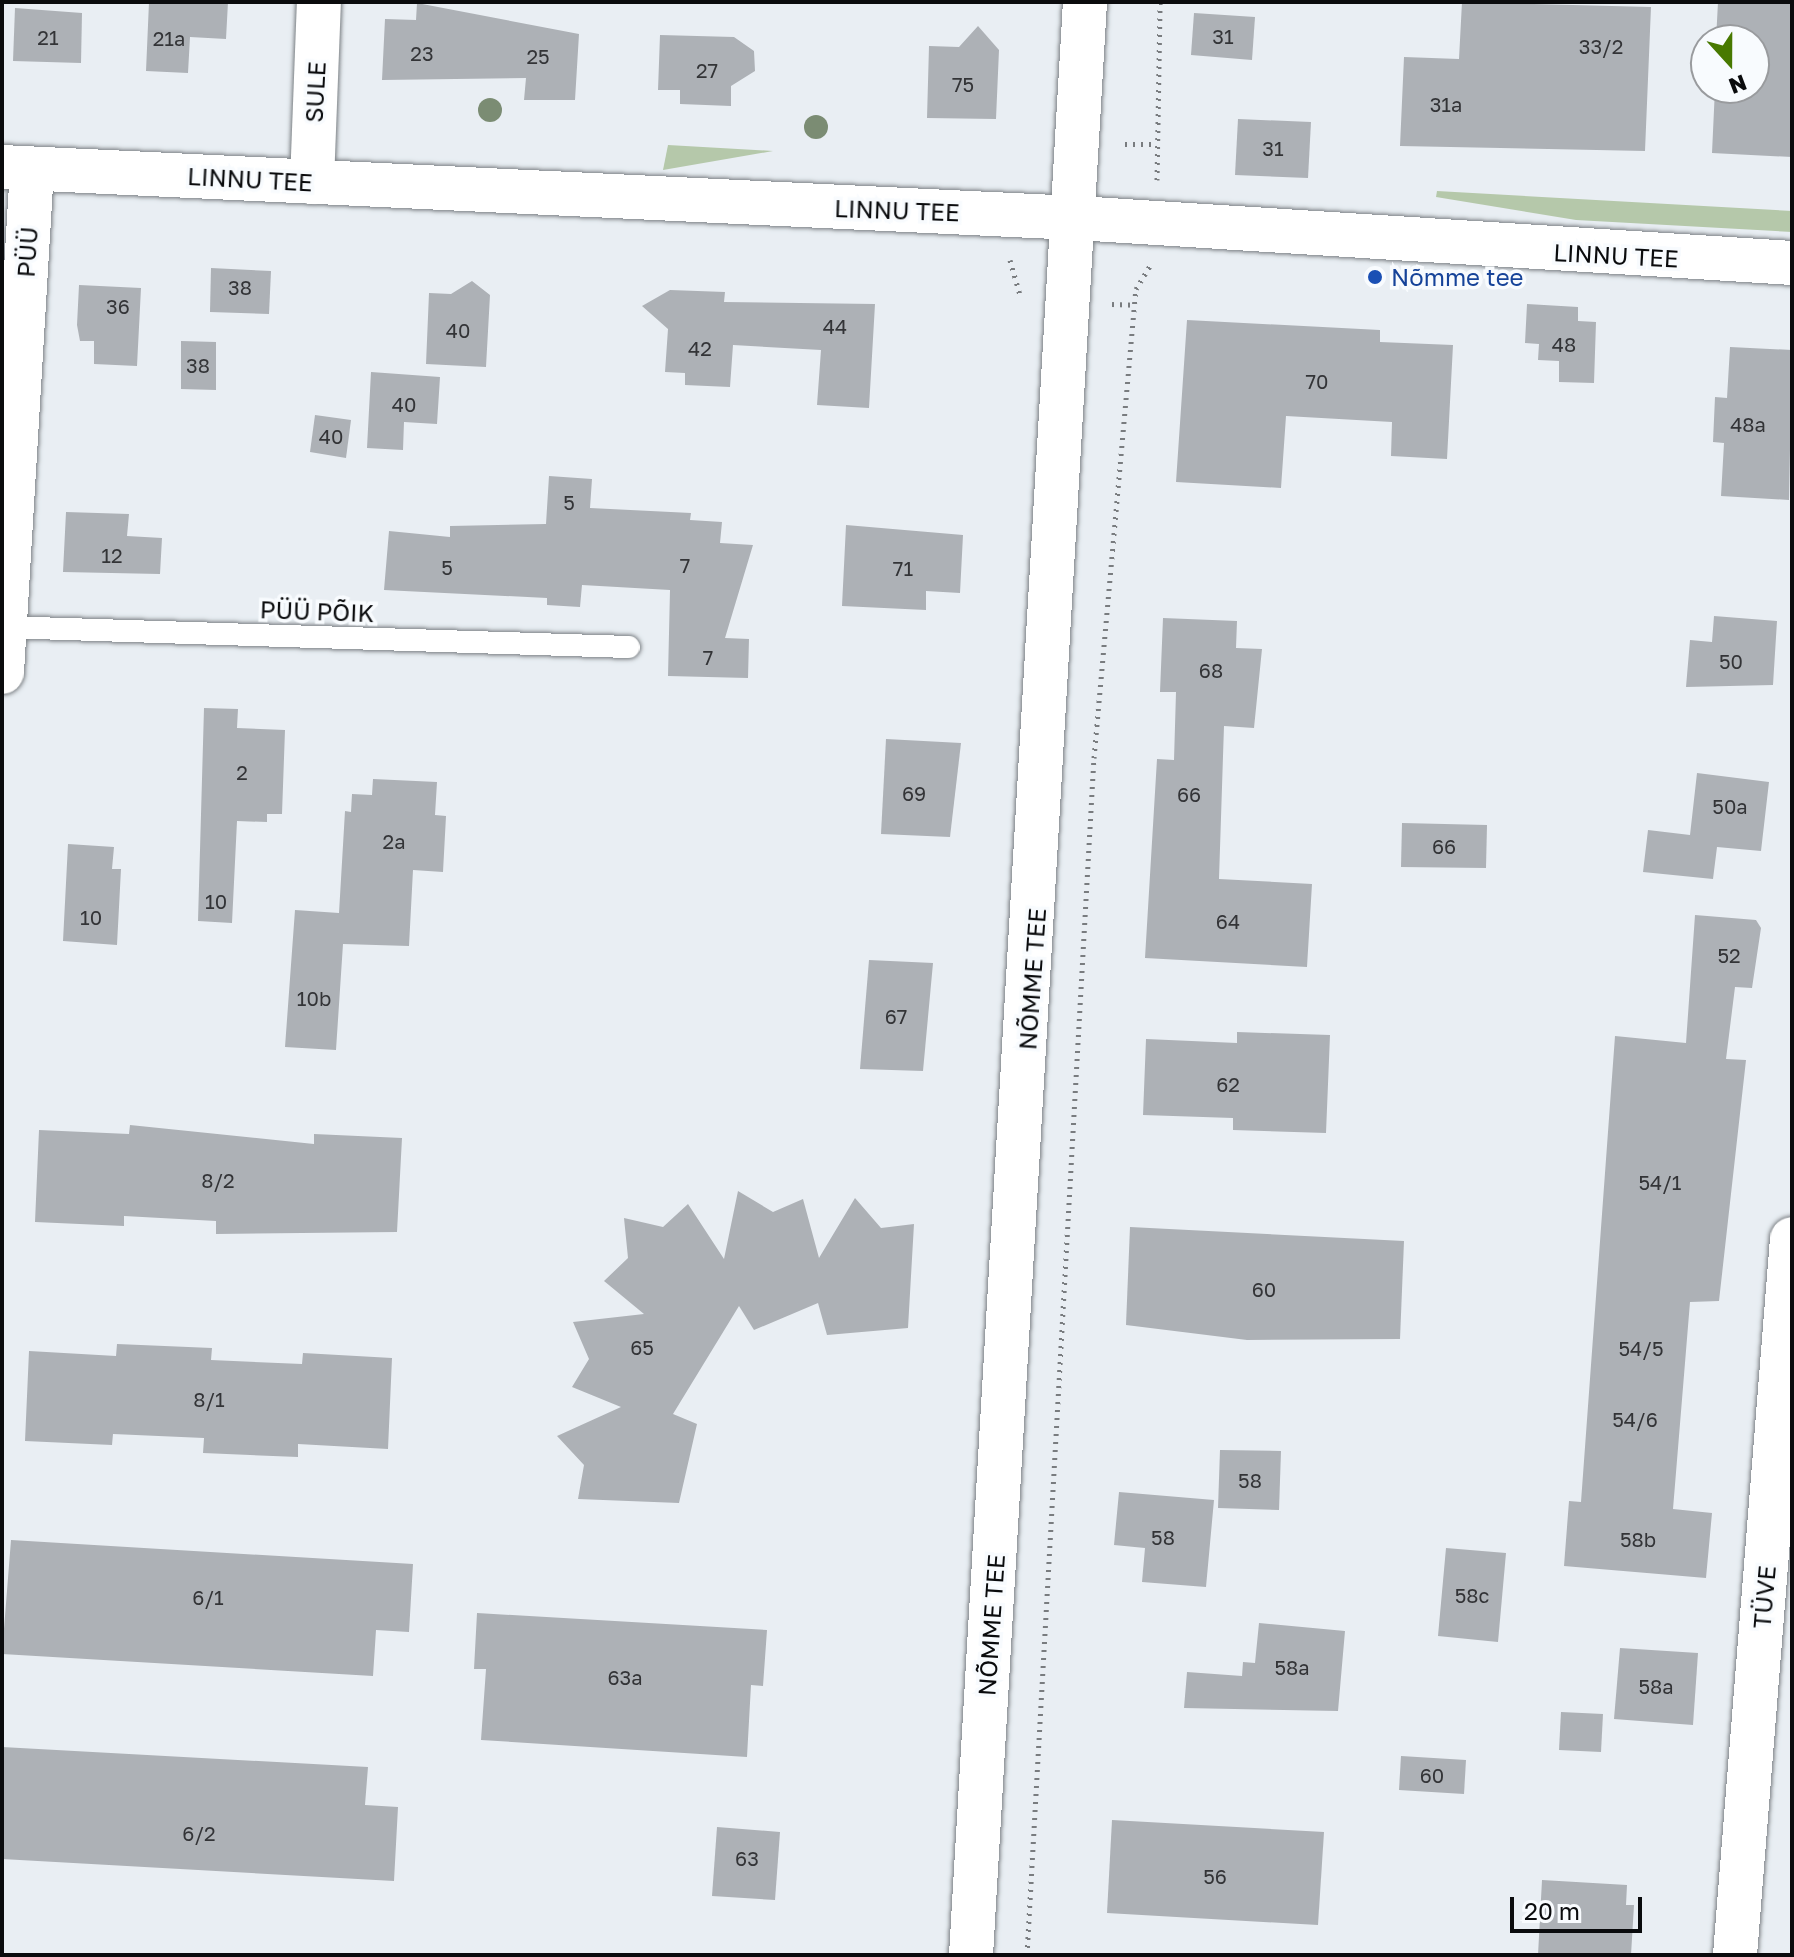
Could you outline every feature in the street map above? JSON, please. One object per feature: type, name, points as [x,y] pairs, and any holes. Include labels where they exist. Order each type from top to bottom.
[{"type":"street","name":"SULE","points":[[312,182],[319,2]]},
{"type":"street","name":"NÕMME TEE","points":[[971,1955],[1077,218],[1085,2]]},
{"type":"street","name":"LINNU TEE","points":[[17,168],[1077,218],[1792,263]]},
{"type":"street","name":"PÜÜ","points":[[2,672],[17,168]]},
{"type":"street","name":"TÜVE","points":[[1735,1955],[1792,1239]]},
{"type":"lane","name":"PÜÜ PÕIK","points":[[3,627],[629,647]]},
{"type":"path","points":[[1157,181],[1160,2]]},
{"type":"path","points":[[1125,144],[1157,144]]},
{"type":"path","points":[[1027,1955],[1094,758],[1135,305],[1138,282],[1149,274]]},
{"type":"path","points":[[1115,304],[1135,305]]},
{"type":"green space","points":[[668,145],[773,151],[663,170]]},
{"type":"green space","points":[[1437,191],[1792,211],[1792,232],[1576,220],[1436,197]]},
{"type":"building","points":[[149,2],[228,2],[226,39],[190,37],[188,73],[146,71]]},
{"type":"building","points":[[1462,2],[1651,7],[1645,151],[1400,146],[1404,57],[1459,59]]},
{"type":"building","points":[[1718,2],[1792,2],[1792,157],[1712,153],[1714,104],[1770,104],[1770,24],[1717,24]]},
{"type":"building","points":[[417,3],[579,34],[575,100],[524,100],[526,78],[382,80],[385,19],[416,20]]},
{"type":"building","points":[[15,8],[82,13],[81,63],[13,61]]},
{"type":"building","points":[[1194,13],[1255,17],[1252,60],[1191,55]]},
{"type":"building","points":[[978,26],[999,50],[996,119],[927,118],[929,46],[959,47]]},
{"type":"building","points":[[660,35],[734,37],[754,51],[755,71],[731,86],[731,106],[680,104],[680,90],[658,90]]},
{"type":"building","points":[[1238,119],[1311,122],[1308,178],[1235,175]]},
{"type":"building","points":[[211,268],[271,271],[269,314],[210,312]]},
{"type":"building","points":[[472,281],[490,295],[486,367],[426,364],[429,293],[451,294]]},
{"type":"building","points":[[79,285],[141,288],[137,366],[94,364],[94,341],[80,341],[77,325]]},
{"type":"building","points":[[670,290],[725,292],[724,302],[875,304],[869,408],[817,405],[821,350],[733,345],[730,387],[685,385],[685,373],[665,372],[668,329],[642,306]]},
{"type":"building","points":[[1527,304],[1578,307],[1578,321],[1596,322],[1594,383],[1559,382],[1559,361],[1538,360],[1539,344],[1525,343]]},
{"type":"building","points":[[1187,320],[1380,330],[1380,342],[1453,345],[1447,459],[1391,456],[1392,422],[1286,416],[1281,488],[1176,482]]},
{"type":"building","points":[[181,341],[216,342],[216,390],[181,389]]},
{"type":"building","points":[[1730,347],[1792,350],[1789,500],[1721,496],[1724,443],[1713,442],[1715,397],[1727,398]]},
{"type":"building","points":[[371,372],[440,377],[437,424],[404,422],[403,450],[367,448]]},
{"type":"building","points":[[315,415],[351,420],[346,458],[310,452]]},
{"type":"building","points":[[549,476],[592,479],[590,508],[691,513],[690,520],[722,522],[720,543],[753,545],[725,638],[749,639],[748,678],[668,676],[670,590],[582,585],[580,607],[547,605],[547,598],[384,590],[389,531],[450,537],[450,526],[546,524]]},
{"type":"building","points":[[66,512],[129,514],[127,536],[162,538],[160,574],[63,572]]},
{"type":"building","points":[[846,525],[963,535],[960,593],[926,591],[926,610],[842,606]]},
{"type":"building","points":[[1714,616],[1777,621],[1773,685],[1686,687],[1690,640],[1712,642]]},
{"type":"building","points":[[1163,618],[1237,621],[1236,648],[1262,649],[1254,728],[1224,726],[1219,879],[1312,884],[1307,967],[1145,958],[1157,759],[1174,760],[1176,692],[1160,692]]},
{"type":"building","points":[[204,708],[238,709],[237,728],[285,730],[282,814],[267,814],[267,822],[237,821],[232,923],[198,921]]},
{"type":"building","points":[[886,739],[961,743],[950,837],[881,834]]},
{"type":"building","points":[[1697,773],[1769,782],[1761,851],[1717,847],[1713,879],[1643,872],[1648,830],[1690,835]]},
{"type":"building","points":[[373,779],[437,782],[435,815],[446,816],[443,872],[413,870],[409,946],[343,944],[336,1050],[285,1047],[295,910],[339,913],[345,811],[351,812],[352,794],[372,795]]},
{"type":"building","points":[[1402,823],[1487,825],[1486,868],[1401,867]]},
{"type":"building","points":[[68,844],[114,847],[112,869],[121,869],[117,945],[63,941]]},
{"type":"building","points":[[1695,915],[1756,920],[1761,928],[1752,988],[1735,987],[1726,1059],[1746,1060],[1719,1301],[1690,1302],[1673,1509],[1712,1513],[1706,1578],[1564,1566],[1569,1501],[1581,1502],[1615,1036],[1686,1043]]},
{"type":"building","points":[[869,960],[933,963],[923,1071],[860,1069]]},
{"type":"building","points":[[1237,1032],[1330,1035],[1326,1133],[1233,1130],[1233,1118],[1143,1115],[1146,1039],[1237,1043]]},
{"type":"building","points":[[130,1125],[314,1144],[314,1134],[402,1138],[397,1232],[216,1234],[216,1221],[124,1216],[124,1226],[35,1222],[39,1130],[129,1134]]},
{"type":"building","points":[[738,1191],[773,1212],[803,1199],[819,1258],[855,1198],[881,1228],[914,1224],[908,1328],[827,1335],[818,1303],[754,1330],[739,1306],[673,1414],[697,1424],[679,1503],[578,1499],[584,1465],[557,1436],[621,1407],[572,1387],[589,1359],[573,1322],[644,1314],[604,1281],[628,1258],[624,1218],[663,1227],[688,1204],[724,1259]]},
{"type":"building","points":[[1130,1227],[1404,1241],[1400,1339],[1247,1340],[1126,1325]]},
{"type":"building","points":[[117,1344],[212,1348],[211,1360],[302,1364],[303,1353],[392,1358],[388,1449],[298,1444],[298,1457],[203,1453],[204,1438],[113,1434],[112,1445],[25,1441],[29,1351],[116,1356]]},
{"type":"building","points":[[1220,1450],[1281,1451],[1279,1510],[1218,1508]]},
{"type":"building","points":[[1119,1492],[1214,1500],[1206,1587],[1142,1582],[1145,1548],[1114,1545]]},
{"type":"building","points":[[11,1540],[413,1564],[409,1632],[376,1630],[373,1676],[2,1654]]},
{"type":"building","points":[[1446,1548],[1506,1553],[1498,1642],[1438,1636]]},
{"type":"building","points":[[477,1613],[767,1630],[763,1686],[751,1685],[747,1757],[481,1740],[486,1669],[474,1669]]},
{"type":"building","points":[[1259,1623],[1345,1631],[1338,1711],[1184,1708],[1187,1672],[1242,1676],[1243,1662],[1255,1663]]},
{"type":"building","points":[[1620,1648],[1698,1653],[1693,1725],[1614,1719]]},
{"type":"building","points":[[1561,1712],[1603,1714],[1601,1752],[1559,1750]]},
{"type":"building","points":[[2,1747],[368,1767],[365,1805],[398,1807],[394,1881],[2,1859]]},
{"type":"building","points":[[1401,1756],[1466,1760],[1464,1794],[1399,1790]]},
{"type":"building","points":[[1112,1820],[1324,1832],[1318,1925],[1107,1913]]},
{"type":"building","points":[[717,1827],[780,1832],[775,1900],[712,1896]]},
{"type":"building","points":[[1542,1880],[1627,1885],[1626,1905],[1634,1905],[1631,1955],[1538,1955]]},
{"type":"place","name":"Nõmme tee","points":[[1375,277]]}]
